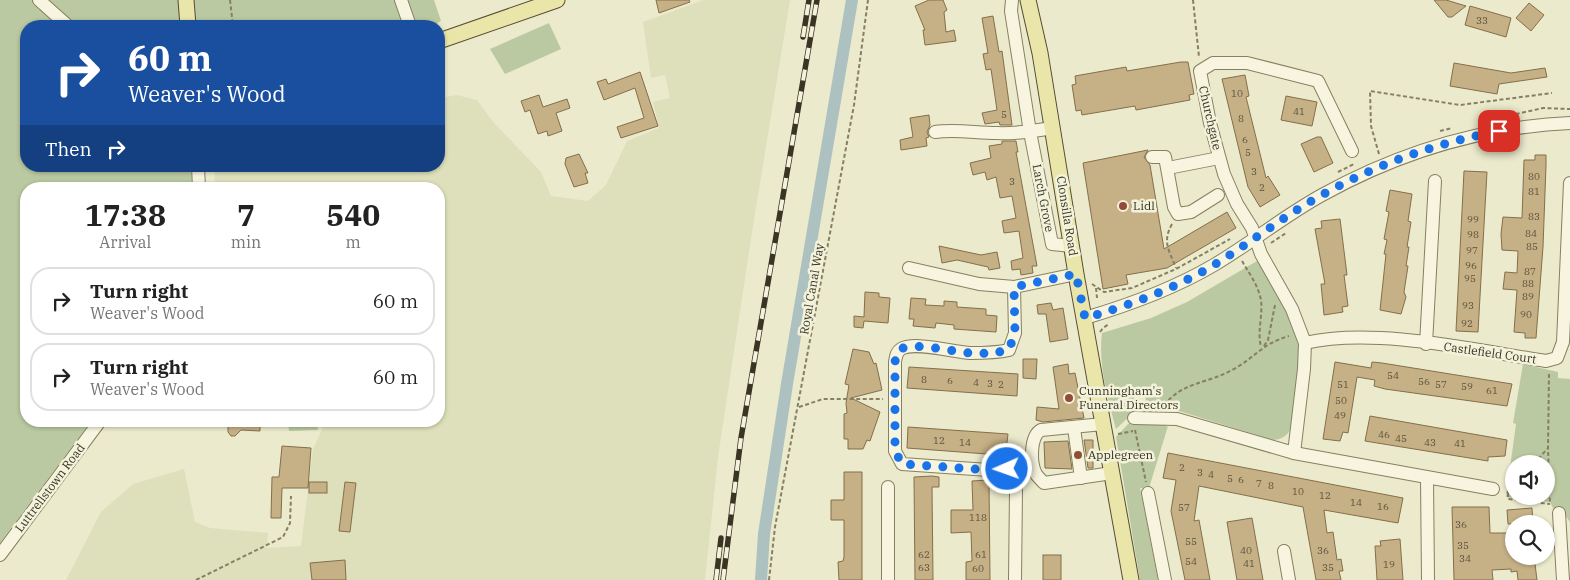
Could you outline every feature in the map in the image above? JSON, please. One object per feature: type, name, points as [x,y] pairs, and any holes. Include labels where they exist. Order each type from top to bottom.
[{"type":"main road","points":[[186,0],[188,20]]},
{"type":"main road","points":[[445,39],[557,0]]},
{"type":"main road","name":"Clonsilla Road","points":[[1028,0],[1034,23],[1076,274],[1131,580]]},
{"type":"street","points":[[39,0],[61,20]]},
{"type":"street","points":[[401,0],[408,20]]},
{"type":"street","name":"Larch Grove","points":[[1012,0],[1011,11],[1030,132],[1052,244],[1072,246]]},
{"type":"street","name":"Churchgate","points":[[1255,238],[1231,193],[1219,158],[1200,71],[1213,63],[1247,63],[1318,81],[1352,151]]},
{"type":"street","points":[[1085,318],[1183,281],[1236,251],[1321,195],[1418,151],[1480,135],[1570,122]]},
{"type":"street","points":[[935,132],[951,130],[998,133],[1030,132],[1052,128]]},
{"type":"street","points":[[1152,157],[1165,157],[1174,208],[1178,214],[1191,212],[1218,196]]},
{"type":"street","points":[[1168,168],[1219,158]]},
{"type":"street","name":"Castlefield Court","points":[[1426,344],[1435,181]]},
{"type":"street","name":"Castlefield Court","points":[[1303,338],[1351,336],[1551,361],[1561,353],[1563,342],[1570,183]]},
{"type":"street","points":[[1255,238],[1303,338],[1304,369],[1294,453]]},
{"type":"street","points":[[909,268],[979,284],[1014,287],[1076,274]]},
{"type":"street","points":[[1006,458],[1007,469],[1003,471],[902,464],[895,451],[895,362],[897,353],[902,348],[912,346],[969,353],[995,353],[1009,350],[1015,332],[1014,287]]},
{"type":"street","points":[[1135,424],[1155,417],[1176,418],[1294,453],[1493,489]]},
{"type":"street","name":"Luttrellstown Road","points":[[0,555],[96,427]]},
{"type":"street","points":[[1074,428],[1080,478]]},
{"type":"street","points":[[1104,430],[1074,428],[1040,430],[1035,433],[1033,458],[1036,474],[1044,483],[1112,473]]},
{"type":"street","points":[[1427,478],[1428,580]]},
{"type":"street","points":[[888,487],[888,580]]},
{"type":"street","points":[[1016,490],[1016,580]]},
{"type":"street","points":[[1148,493],[1165,580]]},
{"type":"street","points":[[1558,508],[1565,528],[1563,580]]},
{"type":"street","points":[[1284,551],[1289,580]]},
{"type":"path","points":[[230,0],[232,20]]},
{"type":"path","name":"Royal Canal Way","points":[[770,580],[775,527],[799,407],[854,105],[868,0]]},
{"type":"path","points":[[1192,0],[1200,71]]},
{"type":"path","points":[[1383,166],[1371,126],[1370,91],[1460,105],[1552,93]]},
{"type":"path","points":[[1178,214],[1166,236],[1168,248],[1183,281]]},
{"type":"path","points":[[1243,263],[1290,231]]},
{"type":"path","points":[[1164,249],[1168,248]]},
{"type":"path","points":[[1236,251],[1253,279],[1261,299],[1259,337],[1263,346]]},
{"type":"path","points":[[1097,298],[1095,287],[1104,292]]},
{"type":"path","points":[[1155,417],[1174,394],[1196,383],[1230,372],[1242,365],[1263,346],[1268,340],[1274,308],[1282,291]]},
{"type":"path","points":[[1106,326],[1112,323]]},
{"type":"path","points":[[1263,346],[1303,338]]},
{"type":"path","points":[[1548,455],[1551,361]]},
{"type":"path","points":[[799,407],[823,399],[895,399]]},
{"type":"path","points":[[1104,430],[1135,424],[1148,493]]},
{"type":"path","points":[[1542,455],[1548,448]]},
{"type":"path","points":[[196,580],[283,537],[290,523],[291,496]]},
{"type":"path","points":[[1551,505],[1555,513],[1558,508],[1552,505]]},
{"type":"green space","points":[[0,0],[181,0],[182,20],[20,20],[20,172],[191,172],[192,182],[20,182],[20,427],[87,427],[0,543]]},
{"type":"green space","points":[[190,0],[434,0],[441,20],[192,20]]},
{"type":"green space","points":[[704,0],[790,0],[718,457],[705,580],[66,580],[101,512],[133,484],[184,469],[195,522],[210,528],[268,533],[267,548],[301,546],[313,449],[323,427],[445,427],[445,182],[215,182],[214,172],[445,172],[445,97],[457,95],[477,100],[494,123],[541,172],[551,196],[588,201],[606,185],[627,141],[659,128],[653,102],[670,98],[665,75],[651,78],[643,22]]},
{"type":"green space","points":[[549,23],[561,49],[505,74],[490,49]]},
{"type":"green space","points":[[1257,261],[1273,283],[1284,303],[1293,321],[1297,338],[1299,364],[1298,392],[1294,418],[1288,433],[1281,438],[1273,440],[1179,411],[1162,410],[1147,405],[1144,392],[1134,391],[1134,412],[1116,429],[1107,394],[1101,357],[1102,333],[1151,318],[1187,302]]},
{"type":"green space","points":[[1523,364],[1558,372],[1558,378],[1570,379],[1570,522],[1565,515],[1564,509],[1553,508],[1552,505],[1555,505],[1555,455],[1512,455],[1516,424],[1513,423]]},
{"type":"green space","points":[[1166,421],[1166,427],[1168,426],[1149,488],[1140,488],[1158,580],[1140,580],[1116,437],[1130,422]]},
{"type":"green space","points":[[289,427],[318,427],[318,430],[289,431]]},
{"type":"building","points":[[656,0],[689,0],[690,2],[659,13]]},
{"type":"building","points":[[929,0],[943,0],[947,10],[944,12],[946,32],[954,30],[956,41],[925,45],[923,30],[925,30],[915,6]]},
{"type":"building","points":[[1434,0],[1446,0],[1466,6],[1452,17],[1448,17]]},
{"type":"building","points":[[1529,3],[1544,15],[1531,31],[1516,18]]},
{"type":"building","points":[[1470,6],[1511,18],[1506,37],[1465,25]]},
{"type":"building","points":[[993,16],[999,52],[1002,51],[1012,125],[1000,125],[999,122],[985,124],[982,113],[997,110],[991,69],[986,70],[983,54],[988,53],[982,18]]},
{"type":"building","points":[[1188,62],[1194,94],[1189,95],[1190,100],[1136,110],[1135,106],[1082,115],[1081,110],[1076,111],[1072,85],[1076,84],[1075,76],[1126,67],[1127,71]]},
{"type":"building","points":[[1454,63],[1511,73],[1545,68],[1547,77],[1499,84],[1497,94],[1450,86]]},
{"type":"building","points":[[640,72],[658,126],[621,138],[617,127],[644,118],[635,88],[604,100],[597,82],[606,79],[608,84]]},
{"type":"building","points":[[1245,75],[1249,96],[1246,97],[1266,178],[1268,176],[1280,195],[1260,207],[1248,187],[1222,79]]},
{"type":"building","points":[[539,95],[543,107],[567,99],[570,108],[556,113],[562,131],[548,136],[547,131],[538,134],[530,110],[525,112],[521,101]]},
{"type":"building","points":[[1286,96],[1317,102],[1312,126],[1281,120]]},
{"type":"building","points":[[929,115],[930,125],[927,132],[929,137],[926,138],[927,146],[901,150],[900,140],[913,137],[910,118]]},
{"type":"building","points":[[1321,137],[1333,163],[1314,172],[1301,144]]},
{"type":"building","points":[[1002,141],[1016,141],[1018,152],[1016,152],[1037,266],[1032,266],[1033,273],[1021,275],[1020,269],[1012,270],[1011,261],[1023,258],[1019,231],[1004,233],[1002,221],[1016,218],[1012,196],[1000,198],[996,177],[987,180],[985,172],[973,175],[970,163],[991,158],[989,146],[1002,144]]},
{"type":"building","name":"Lidl","points":[[1148,150],[1144,157],[1150,165],[1164,249],[1227,212],[1236,228],[1167,268],[1126,275],[1128,284],[1103,289],[1083,163]]},
{"type":"building","points":[[579,154],[588,173],[585,173],[588,183],[574,187],[565,164],[566,158]]},
{"type":"building","points":[[1535,155],[1546,155],[1543,247],[1536,338],[1525,338],[1525,333],[1514,332],[1517,290],[1503,289],[1505,272],[1517,273],[1518,251],[1502,250],[1501,234],[1503,217],[1522,218],[1524,160],[1535,160]]},
{"type":"building","points":[[1464,171],[1487,172],[1478,332],[1456,331]]},
{"type":"building","points":[[1390,190],[1412,194],[1408,221],[1411,222],[1404,292],[1406,297],[1401,314],[1380,310],[1386,254],[1384,254],[1387,240],[1384,239],[1389,212],[1386,211]]},
{"type":"building","points":[[1340,219],[1347,275],[1344,275],[1348,306],[1342,307],[1343,312],[1324,315],[1321,284],[1325,284],[1315,229],[1322,228],[1321,221]]},
{"type":"building","points":[[939,246],[981,255],[997,252],[1000,268],[989,270],[988,267],[957,260],[942,263]]},
{"type":"building","points":[[865,292],[879,293],[879,297],[890,298],[888,323],[864,321],[863,328],[854,327],[854,316],[864,317]]},
{"type":"building","points":[[911,298],[926,299],[925,305],[944,306],[944,301],[957,302],[957,307],[986,309],[986,315],[997,316],[996,332],[954,329],[954,325],[936,323],[935,328],[913,326],[914,319],[909,319]]},
{"type":"building","points":[[1051,303],[1053,310],[1063,308],[1068,339],[1050,342],[1046,314],[1038,314],[1037,305]]},
{"type":"building","points":[[853,349],[869,352],[874,364],[876,363],[882,390],[851,398],[880,412],[870,441],[867,440],[863,449],[848,449],[848,439],[844,439],[844,414],[847,413],[846,403],[849,385],[845,384]]},
{"type":"building","points":[[1023,359],[1037,359],[1036,379],[1023,378]]},
{"type":"building","points":[[1335,362],[1371,368],[1372,362],[1382,363],[1512,384],[1507,406],[1385,389],[1374,386],[1375,380],[1357,377],[1348,433],[1343,432],[1340,441],[1323,439]]},
{"type":"building","name":"Cunningham's Funeral Directors","points":[[1068,364],[1069,374],[1075,373],[1084,418],[1043,422],[1036,420],[1037,407],[1059,409],[1053,367]]},
{"type":"building","points":[[909,367],[1018,374],[1017,396],[907,388]]},
{"type":"building","points":[[1370,416],[1507,440],[1505,456],[1488,457],[1488,461],[1365,441]]},
{"type":"building","points":[[228,427],[260,427],[260,431],[241,430],[235,436],[231,436],[228,432]]},
{"type":"building","points":[[908,427],[1008,434],[1006,450],[1000,455],[907,448]]},
{"type":"building","points":[[1084,440],[1093,440],[1093,468],[1088,468]]},
{"type":"building","points":[[1068,441],[1072,469],[1045,468],[1044,442]]},
{"type":"building","points":[[282,446],[311,448],[308,488],[282,488],[281,518],[271,518],[272,477],[279,477]]},
{"type":"building","points":[[1168,453],[1403,498],[1398,523],[1324,510],[1327,533],[1333,532],[1337,560],[1341,559],[1343,571],[1339,571],[1341,580],[1316,580],[1303,507],[1199,486],[1194,521],[1199,520],[1210,580],[1185,580],[1171,511],[1176,480],[1163,478]]},
{"type":"building","points":[[844,472],[862,472],[862,580],[839,580],[838,562],[843,561],[844,557],[844,520],[831,520],[831,500],[844,500]]},
{"type":"building","points":[[914,477],[939,477],[939,487],[932,487],[933,580],[915,580]]},
{"type":"building","points":[[989,480],[990,580],[966,580],[966,562],[972,561],[971,532],[951,533],[951,510],[973,510],[972,481]]},
{"type":"building","points":[[309,482],[327,482],[327,493],[309,493]]},
{"type":"building","points":[[345,482],[356,483],[350,532],[339,531]]},
{"type":"building","points":[[1452,507],[1489,507],[1490,533],[1505,533],[1505,565],[1535,565],[1537,580],[1518,580],[1517,571],[1511,572],[1511,569],[1492,570],[1493,580],[1454,580]]},
{"type":"building","points":[[1532,508],[1532,515],[1507,515],[1507,510]]},
{"type":"building","points":[[1252,518],[1263,580],[1237,580],[1227,522]]},
{"type":"building","points":[[1400,539],[1403,580],[1377,580],[1375,546],[1381,546],[1380,541]]},
{"type":"building","points":[[1043,555],[1061,555],[1061,580],[1043,580]]},
{"type":"building","points":[[345,560],[346,580],[312,580],[310,563]]},
{"type":"waterway","points":[[761,580],[764,534],[787,384],[852,0]]},
{"type":"railway","points":[[803,37],[809,0]]},
{"type":"railway","points":[[723,580],[741,438],[817,0]]},
{"type":"railway","points":[[716,580],[721,538]]},
{"type":"place","name":"Lidl","points":[[1123,206]]},
{"type":"place","name":"Cunningham's Funeral Directors","points":[[1069,398]]},
{"type":"place","name":"Applegreen","points":[[1078,455]]},
{"type":"route","points":[[1007,469],[1003,471],[922,467],[902,464],[899,461],[895,451],[895,362],[897,353],[902,348],[912,346],[969,353],[995,353],[1009,350],[1015,332],[1014,287],[1076,274],[1085,318],[1099,314],[1183,281],[1213,265],[1321,195],[1380,167],[1418,151],[1499,131]]}]
